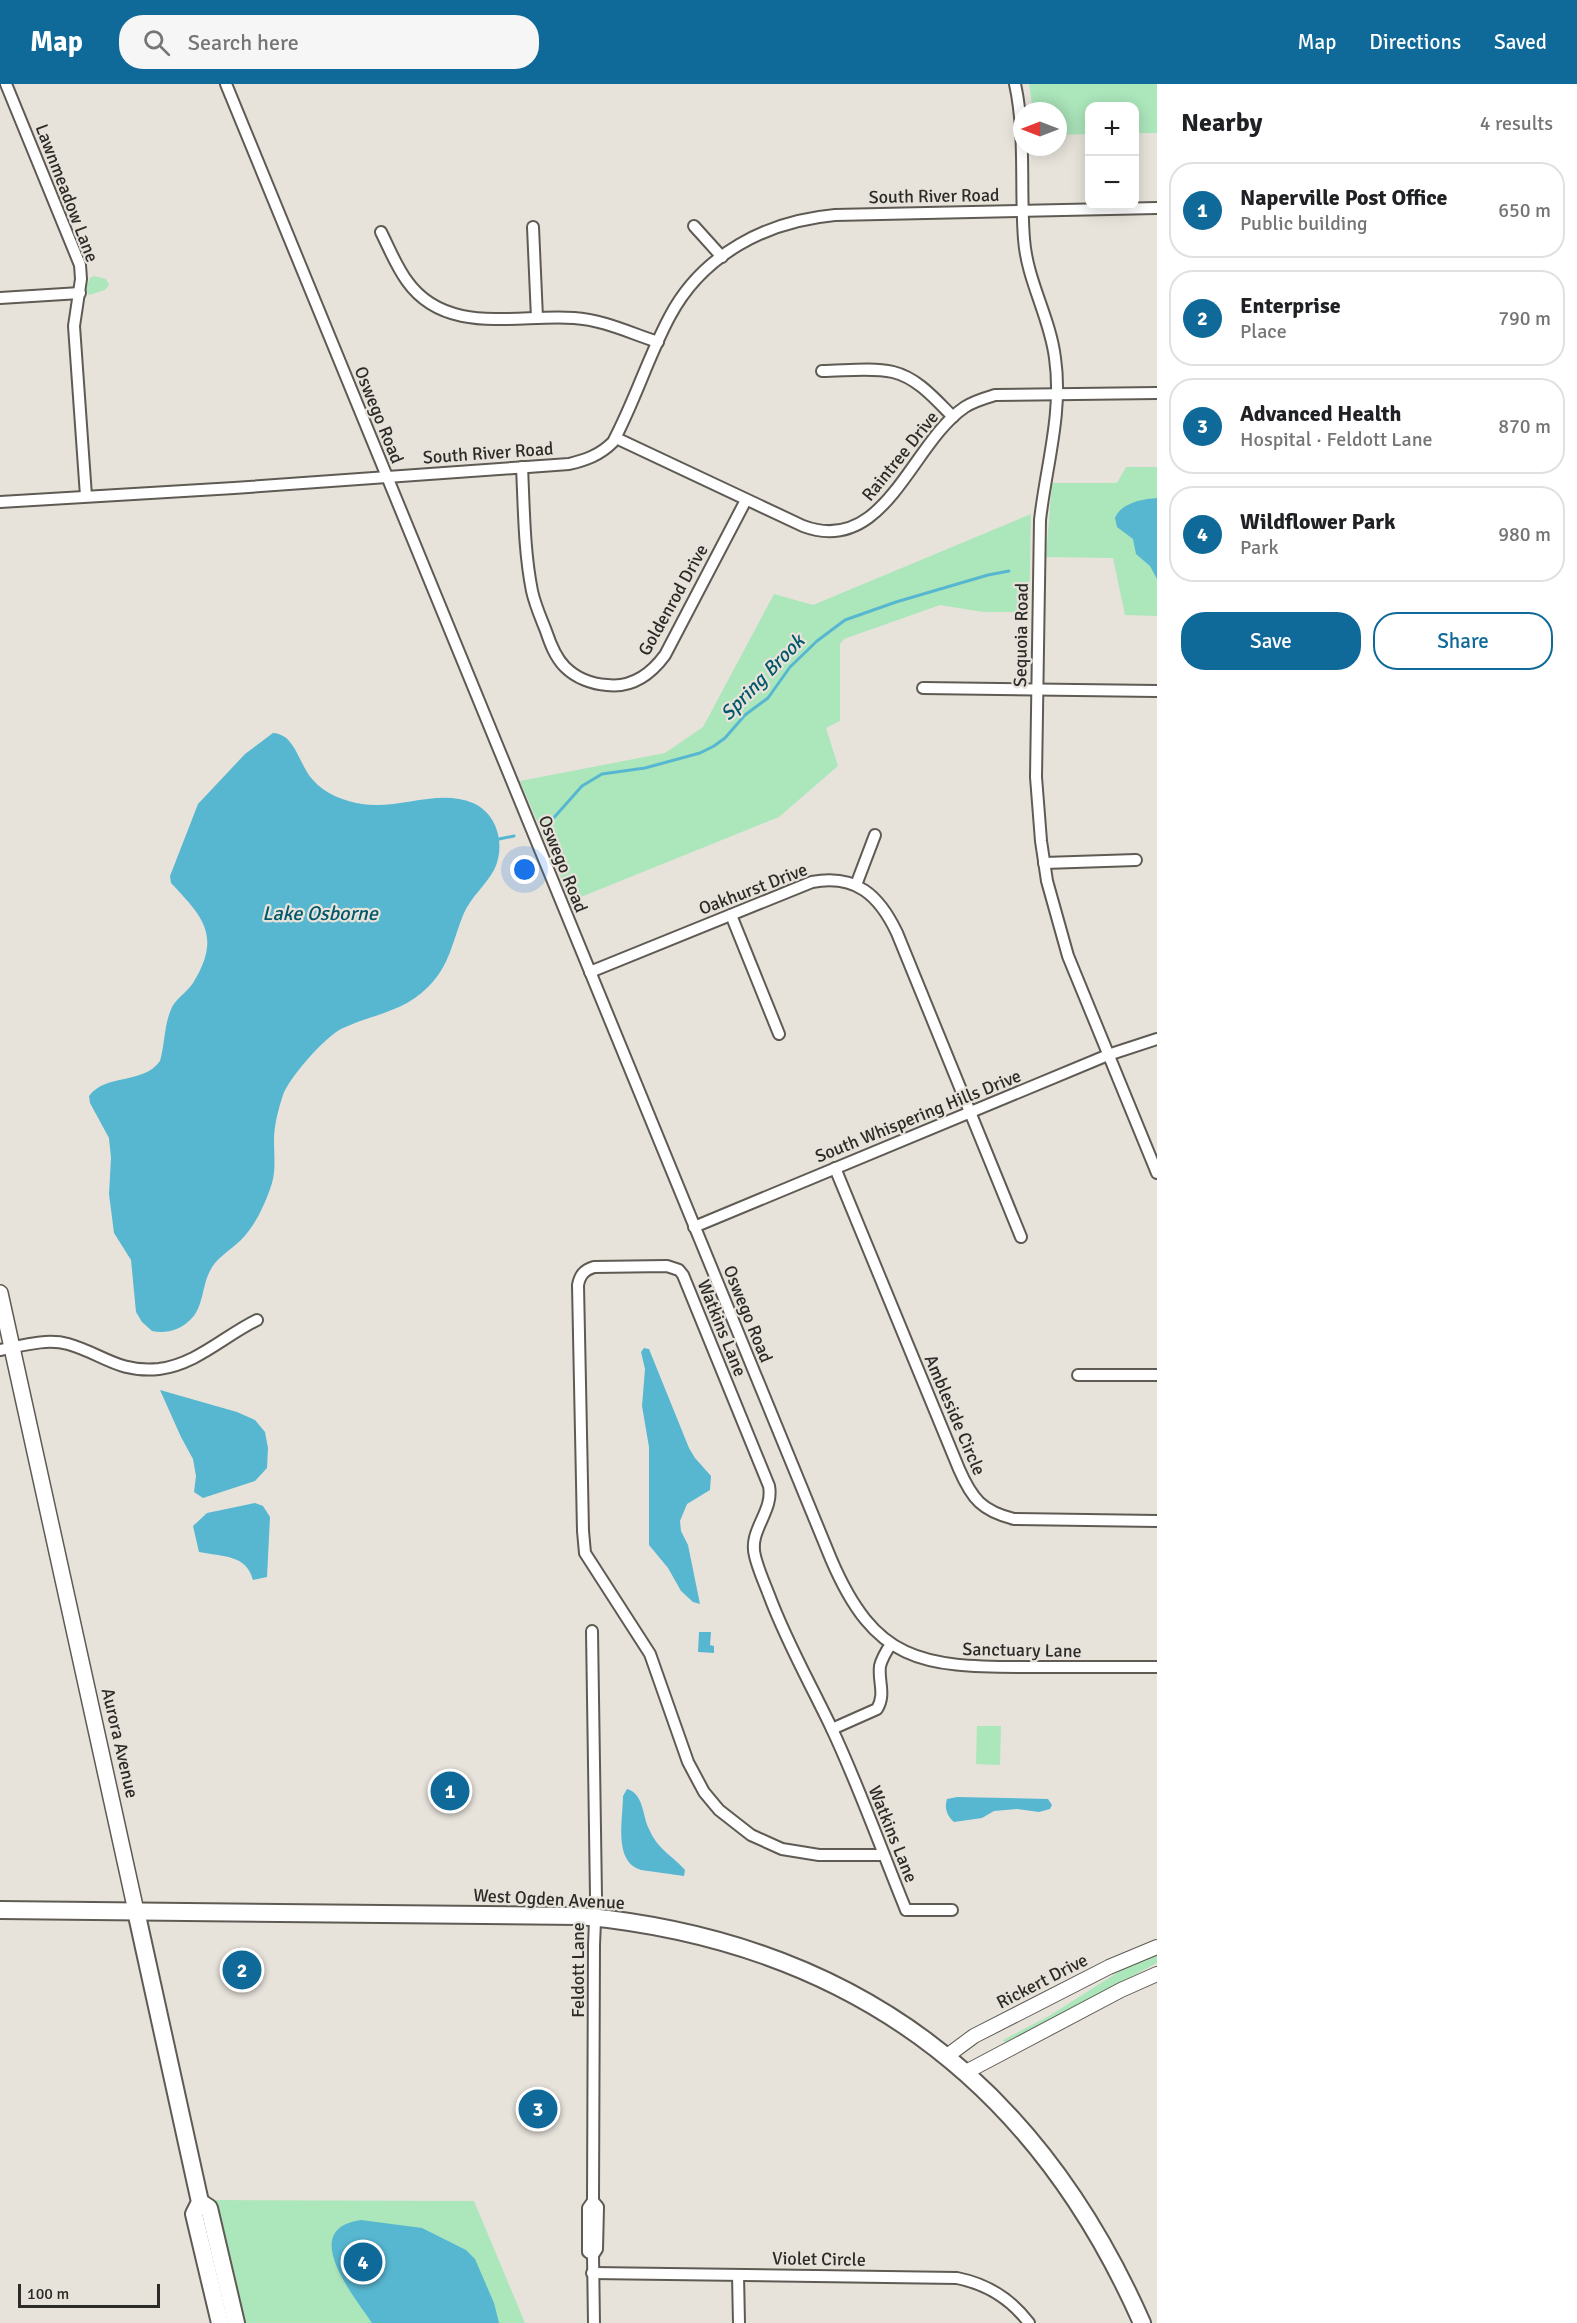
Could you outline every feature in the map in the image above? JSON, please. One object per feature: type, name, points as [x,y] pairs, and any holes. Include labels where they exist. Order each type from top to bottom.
[{"type":"main road","name":"Aurora Avenue","points":[[0,1293],[6,1349],[136,1911],[200,2202],[195,2214],[220,2323]]},
{"type":"main road","name":"West Ogden Avenue","points":[[0,1910],[595,1917],[678,1930],[777,1960],[859,1996],[922,2036],[966,2072],[1036,2147],[1070,2192],[1113,2262],[1142,2323]]},
{"type":"main road","name":"Aurora Avenue","points":[[200,2202],[209,2208],[236,2323]]},
{"type":"street","name":"Oswego Road","points":[[226,84],[842,1585],[859,1613],[891,1644]]},
{"type":"street","name":"Sequoia Road","points":[[1015,84],[1020,115],[1027,263],[1052,340],[1058,377],[1058,412],[1044,485],[1040,520],[1037,803],[1044,863],[1055,914],[1068,956],[1157,1173]]},
{"type":"street","name":"Lawnmeadow Lane","points":[[4,86],[80,265],[80,293],[74,326],[86,496]]},
{"type":"street","name":"South River Road","points":[[0,502],[386,478],[584,461],[600,453],[615,438],[670,316],[688,290],[722,257],[754,235],[808,217],[835,215],[1157,208]]},
{"type":"street","points":[[694,226],[722,257]]},
{"type":"street","points":[[533,227],[537,318]]},
{"type":"street","points":[[381,232],[408,282],[418,294],[439,309],[473,319],[574,318],[598,322],[658,342]]},
{"type":"street","points":[[0,298],[80,293]]},
{"type":"street","points":[[822,371],[884,370],[903,375],[922,387],[953,417]]},
{"type":"street","name":"Raintree Drive","points":[[615,438],[813,530],[836,532],[851,529],[868,520],[953,417],[974,402],[995,395],[1157,393]]},
{"type":"street","name":"Goldenrod Drive","points":[[522,467],[528,563],[536,604],[550,643],[565,667],[578,676],[601,685],[628,683],[644,677],[657,666],[665,655],[746,500]]},
{"type":"street","points":[[923,688],[1157,691]]},
{"type":"street","points":[[856,885],[875,835]]},
{"type":"street","points":[[1044,863],[1136,860]]},
{"type":"street","name":"Oakhurst Drive","points":[[590,972],[812,882],[834,880],[856,885],[879,902],[887,913],[1021,1237]]},
{"type":"street","points":[[731,915],[779,1034]]},
{"type":"street","name":"South Whispering Hills Drive","points":[[694,1227],[1108,1055],[1157,1039]]},
{"type":"street","name":"Ambleside Circle","points":[[835,1168],[958,1469],[978,1503],[995,1514],[1014,1519],[1157,1521]]},
{"type":"street","name":"Watkins Lane","points":[[883,1855],[803,1854],[766,1842],[734,1823],[711,1801],[693,1772],[650,1654],[590,1563],[583,1543],[578,1285],[583,1272],[594,1267],[667,1266],[679,1270],[683,1275],[769,1486],[769,1504],[753,1544],[756,1562],[784,1636],[832,1729],[906,1910],[952,1910]]},
{"type":"street","points":[[6,1349],[37,1343],[60,1342],[123,1367],[159,1369],[196,1357],[237,1330],[257,1320]]},
{"type":"street","points":[[1078,1375],[1157,1375]]},
{"type":"street","name":"Feldott Lane","points":[[592,1630],[595,1917],[593,2201],[588,2208],[588,2252],[593,2254],[594,2323]]},
{"type":"street","points":[[832,1729],[877,1709],[883,1695],[881,1661],[891,1644]]},
{"type":"street","name":"Sanctuary Lane","points":[[891,1644],[921,1658],[955,1666],[1157,1667]]},
{"type":"street","name":"Rickert Drive","points":[[947,2056],[974,2036],[1109,1968],[1157,1947]]},
{"type":"street","points":[[966,2072],[1121,1990],[1157,1974]]},
{"type":"street","name":"Violet Circle","points":[[592,2273],[957,2278],[977,2283],[998,2293],[1017,2308],[1029,2323]]},
{"type":"street","points":[[738,2275],[739,2323]]},
{"type":"green space","points":[[1029,84],[1157,84],[1157,133],[1139,133],[1139,102],[1085,102],[1085,134],[1067,135],[1067,102],[1032,102]]},
{"type":"green space","points":[[94,276],[106,279],[109,285],[105,290],[89,295],[86,289],[90,278]]},
{"type":"green space","points":[[1126,467],[1157,467],[1157,616],[1125,615],[1113,558],[1046,557],[1052,483],[1117,483]]},
{"type":"green space","points":[[1031,514],[1029,612],[983,612],[940,605],[844,639],[840,644],[840,721],[826,728],[838,766],[779,817],[571,901],[520,781],[665,753],[703,727],[774,594],[813,605]]},
{"type":"green space","points":[[977,1726],[1001,1726],[1000,1765],[976,1764]]},
{"type":"green space","points":[[1157,1954],[1157,1963],[1005,2043],[1003,2040],[1049,2016],[1134,1962]]},
{"type":"green space","points":[[213,2200],[474,2201],[525,2323],[241,2323]]},
{"type":"water","points":[[1157,498],[1157,579],[1150,566],[1136,554],[1133,539],[1117,527],[1115,518],[1127,505]]},
{"type":"water","name":"Lake Osborne","points":[[273,733],[287,739],[308,774],[318,785],[342,799],[376,805],[446,798],[460,799],[482,808],[494,823],[497,832],[498,861],[491,875],[467,907],[446,961],[428,987],[418,996],[397,1008],[341,1029],[317,1049],[292,1079],[283,1095],[277,1118],[272,1183],[256,1220],[241,1240],[212,1268],[200,1304],[190,1320],[173,1330],[152,1331],[142,1322],[136,1312],[131,1260],[114,1233],[109,1194],[111,1158],[109,1138],[90,1103],[89,1096],[105,1084],[144,1073],[160,1061],[169,1014],[174,1004],[193,983],[202,967],[207,940],[200,917],[171,883],[170,876],[198,804],[245,754]]},
{"type":"water","points":[[644,1348],[649,1349],[689,1448],[711,1476],[710,1490],[687,1504],[680,1521],[681,1531],[688,1545],[700,1604],[693,1602],[681,1591],[668,1568],[649,1545],[649,1447],[642,1406],[645,1369],[641,1352]]},
{"type":"water","points":[[160,1390],[237,1412],[255,1420],[265,1432],[268,1448],[267,1468],[255,1481],[203,1498],[194,1492],[196,1476],[193,1459]]},
{"type":"water","points":[[255,1503],[263,1506],[270,1517],[267,1577],[253,1580],[245,1565],[239,1561],[225,1556],[199,1552],[193,1526],[207,1513]]},
{"type":"water","points":[[699,1632],[711,1632],[710,1645],[714,1646],[714,1653],[698,1652]]},
{"type":"water","points":[[627,1789],[637,1795],[653,1836],[685,1870],[684,1876],[641,1870],[626,1858],[621,1827],[623,1796]]},
{"type":"water","points":[[957,1797],[1048,1799],[1052,1805],[1050,1809],[1039,1812],[1017,1809],[994,1811],[982,1818],[954,1822],[947,1812],[946,1802],[947,1799]]},
{"type":"water","points":[[361,2220],[422,2228],[466,2250],[475,2259],[494,2303],[499,2323],[372,2323],[344,2281],[332,2250],[333,2236],[342,2226]]},
{"type":"waterway","name":"Spring Brook","points":[[550,822],[582,786],[602,774],[645,768],[700,753],[714,746],[725,738],[745,715],[768,698],[790,667],[817,641],[845,620],[896,602],[1009,571]]},
{"type":"waterway","name":"Spring Brook","points":[[499,839],[514,836]]},
{"type":"place","name":"Naperville Post Office","points":[[450,1791]]},
{"type":"place","name":"Enterprise","points":[[242,1970]]},
{"type":"place","name":"Advanced Health","points":[[538,2109]]},
{"type":"place","name":"Wildflower Park","points":[[363,2262]]}]
